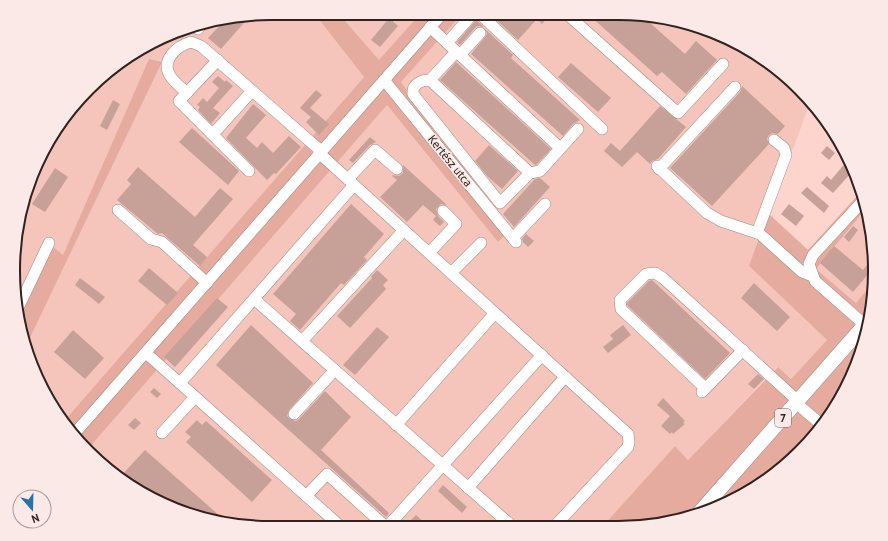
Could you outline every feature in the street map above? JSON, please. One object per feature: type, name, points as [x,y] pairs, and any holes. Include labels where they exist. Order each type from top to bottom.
[{"type":"main road","name":"7","points":[[706,505],[860,331]]},
{"type":"street","points":[[78,430],[436,20]]},
{"type":"street","points":[[447,43],[468,20]]},
{"type":"street","points":[[486,20],[602,129]]},
{"type":"street","points":[[574,20],[678,113],[723,64]]},
{"type":"street","points":[[430,27],[560,148]]},
{"type":"street","points":[[480,33],[430,80],[424,80],[416,84],[413,88],[413,94],[500,203],[530,173],[540,171],[578,129]]},
{"type":"street","points":[[187,93],[171,78],[168,70],[168,62],[178,47],[191,42],[201,46],[252,90],[428,253],[628,434],[630,442],[628,447],[560,521]]},
{"type":"street","points":[[218,60],[179,101],[249,171]]},
{"type":"street","name":"Kertész utca","points":[[384,80],[514,240],[545,204]]},
{"type":"street","points":[[430,80],[530,173]]},
{"type":"street","points":[[735,87],[658,168],[707,213],[721,221],[757,233],[802,272],[812,276]]},
{"type":"street","points":[[213,134],[252,90]]},
{"type":"street","points":[[757,233],[786,154],[784,148],[774,140]]},
{"type":"street","points":[[180,383],[254,298],[351,182],[375,150],[397,170]]},
{"type":"street","points":[[859,205],[813,255],[809,264],[815,281],[862,321]]},
{"type":"street","points":[[118,210],[151,239],[162,242],[207,283]]},
{"type":"street","points":[[428,253],[456,224],[443,211]]},
{"type":"street","points":[[302,341],[404,230]]},
{"type":"street","points":[[22,300],[49,243]]},
{"type":"street","points":[[451,273],[481,243]]},
{"type":"street","points":[[747,354],[704,390],[621,310],[620,300],[643,276],[652,273],[664,278],[747,354],[817,421]]},
{"type":"street","points":[[675,278],[747,345],[747,354]]},
{"type":"street","points":[[254,298],[506,521]]},
{"type":"street","points":[[396,425],[495,313]]},
{"type":"street","points":[[146,353],[334,521]]},
{"type":"street","points":[[393,521],[542,355]]},
{"type":"street","points":[[294,414],[335,370]]},
{"type":"street","points":[[468,488],[565,377]]},
{"type":"street","points":[[162,433],[195,397]]},
{"type":"street","points":[[306,496],[326,474],[379,521]]},
{"type":"shaded area","points":[[270,20],[319,20],[364,77],[67,417],[46,381],[33,351],[30,338],[162,62],[149,60],[63,255],[45,240],[21,289],[20,270],[22,238],[33,190],[46,160],[62,131],[82,105],[105,82],[131,62],[160,46],[190,33],[238,22]]},
{"type":"shaded area","points":[[319,20],[344,20],[379,60],[415,20],[457,20],[401,82],[511,230],[498,242],[387,105],[91,446],[67,417],[364,77]]},
{"type":"shaded area","points":[[344,20],[415,20],[379,61]]},
{"type":"shaded area","points":[[457,20],[618,20],[650,22],[698,33],[728,46],[757,62],[783,82],[808,108],[749,266],[827,340],[791,379],[777,367],[688,460],[675,446],[607,521],[270,521],[238,519],[190,508],[160,495],[131,479],[105,459],[91,446],[387,105],[498,242],[511,231],[401,82]]},
{"type":"shaded area","points":[[149,59],[162,62],[30,338],[22,303],[21,289],[45,240],[63,255]]},
{"type":"shaded area","points":[[857,197],[861,214],[816,269],[856,303],[867,290],[863,319],[855,351],[842,381],[826,410],[806,436],[783,459],[757,479],[728,495],[698,508],[666,516],[650,519],[607,521],[675,446],[688,460],[778,367],[791,379],[827,340],[749,266],[768,213],[808,250]]},
{"type":"shaded area","points":[[861,214],[866,238],[868,270],[867,290],[856,303],[816,269]]},
{"type":"building","points":[[387,20],[391,20],[398,26],[380,47],[371,40]]},
{"type":"building","points":[[476,20],[484,27],[478,26],[475,28],[460,45],[457,42]]},
{"type":"building","points":[[496,20],[536,20],[518,40]]},
{"type":"building","points":[[538,20],[546,20],[542,24]]},
{"type":"building","points":[[595,20],[649,22],[685,54],[696,41],[717,60],[686,94],[662,72],[657,76]]},
{"type":"building","points":[[245,22],[221,49],[208,38],[220,26]]},
{"type":"building","points":[[485,29],[513,55],[511,58],[580,120],[573,124],[563,136],[471,54],[487,34]]},
{"type":"building","points":[[456,62],[551,149],[536,165],[440,80]]},
{"type":"building","points":[[571,63],[611,98],[598,112],[558,77]]},
{"type":"building","points":[[218,76],[233,86],[213,108],[220,113],[211,124],[198,110],[200,107],[197,105],[203,98],[207,102],[219,88],[212,82]]},
{"type":"building","points":[[742,86],[785,126],[778,134],[772,133],[769,135],[767,139],[769,144],[712,206],[670,168],[740,92]]},
{"type":"building","points":[[316,90],[322,95],[310,108],[329,124],[319,135],[306,122],[311,117],[300,108]]},
{"type":"building","points":[[113,100],[120,104],[107,130],[100,126]]},
{"type":"building","points":[[253,104],[266,115],[246,138],[257,148],[262,142],[273,153],[289,136],[301,147],[276,174],[274,173],[267,180],[226,138]]},
{"type":"building","points":[[660,106],[686,127],[658,159],[652,161],[650,164],[637,152],[622,167],[604,151],[611,143],[620,151]]},
{"type":"building","points":[[192,128],[239,171],[228,185],[179,142]]},
{"type":"building","points":[[370,137],[376,142],[370,145],[353,163],[349,160]]},
{"type":"building","points":[[489,145],[518,171],[502,189],[488,177],[475,161]]},
{"type":"building","points":[[827,146],[835,153],[829,160],[821,153]]},
{"type":"building","points":[[844,164],[849,175],[833,193],[821,183],[827,176],[831,180]]},
{"type":"building","points":[[403,165],[447,205],[441,204],[436,209],[438,216],[444,222],[440,226],[433,220],[436,216],[423,205],[407,222],[380,197],[397,180],[392,176],[399,176],[403,173]]},
{"type":"building","points":[[138,167],[195,217],[220,188],[233,199],[193,245],[207,257],[200,266],[162,233],[158,234],[117,200],[131,184],[127,180]]},
{"type":"building","points":[[55,168],[68,177],[45,212],[32,204]]},
{"type":"building","points":[[540,178],[550,187],[514,227],[503,214],[535,179]]},
{"type":"building","points":[[807,187],[829,206],[824,213],[801,193]]},
{"type":"building","points":[[351,204],[384,234],[364,257],[367,260],[344,285],[341,283],[300,330],[290,321],[296,314],[273,294]]},
{"type":"building","points":[[789,204],[804,216],[796,226],[781,214]]},
{"type":"building","points":[[853,226],[858,230],[849,242],[844,237]]},
{"type":"building","points":[[526,234],[534,241],[528,247],[522,239]]},
{"type":"building","points":[[834,246],[863,270],[868,264],[868,275],[853,292],[820,263]]},
{"type":"building","points":[[149,268],[178,293],[167,305],[138,281]]},
{"type":"building","points":[[377,270],[388,280],[383,285],[386,289],[350,328],[337,316],[372,278],[371,277]]},
{"type":"building","points":[[80,278],[105,297],[99,304],[75,285]]},
{"type":"building","points":[[652,280],[730,353],[705,379],[628,306],[627,303],[649,281]]},
{"type":"building","points":[[754,283],[790,317],[777,331],[741,298]]},
{"type":"building","points":[[217,298],[228,307],[175,367],[164,357]]},
{"type":"building","points":[[251,325],[313,383],[289,410],[287,416],[290,419],[296,421],[299,419],[325,391],[351,417],[321,450],[389,513],[386,517],[216,365]]},
{"type":"building","points":[[623,325],[631,335],[608,353],[603,347],[613,339],[610,335]]},
{"type":"building","points":[[377,327],[389,337],[355,375],[343,365]]},
{"type":"building","points":[[73,330],[104,358],[85,379],[54,352]]},
{"type":"building","points":[[758,374],[764,379],[754,389],[748,384]]},
{"type":"building","points":[[154,388],[161,394],[157,398],[150,392]]},
{"type":"building","points":[[663,398],[685,421],[683,423],[685,424],[673,434],[672,432],[670,434],[661,426],[670,416],[657,405]]},
{"type":"building","points":[[135,418],[141,423],[134,430],[128,425]]},
{"type":"building","points":[[197,420],[202,425],[206,421],[272,480],[252,502],[186,442],[191,437],[185,432]]},
{"type":"building","points":[[145,450],[219,515],[190,508],[175,502],[145,487],[123,473]]},
{"type":"building","points":[[443,485],[467,507],[462,513],[438,491]]},
{"type":"building","points":[[416,515],[422,521],[410,521]]}]
